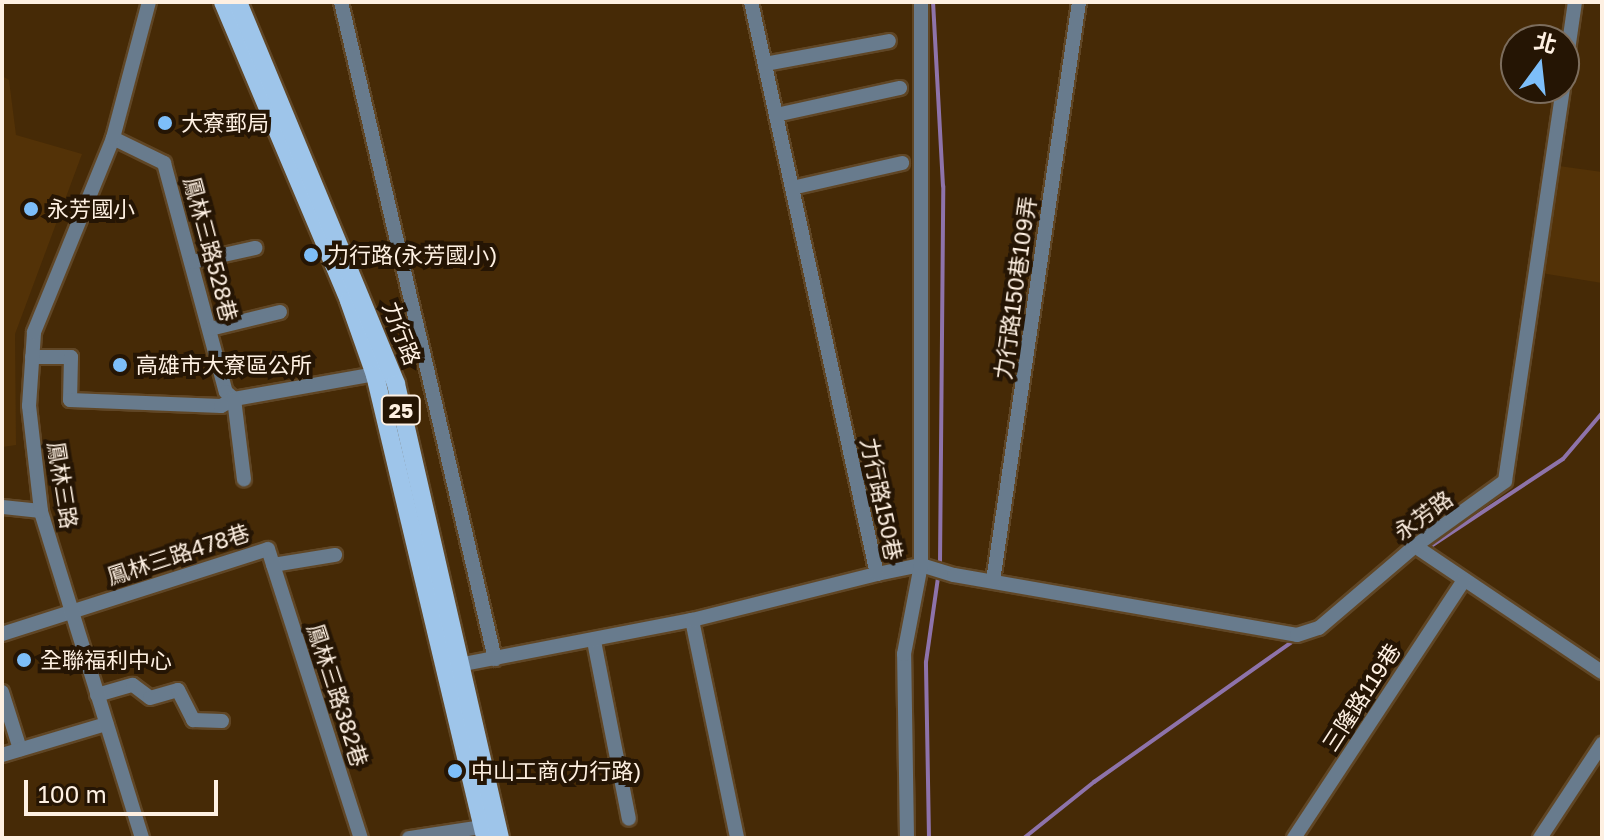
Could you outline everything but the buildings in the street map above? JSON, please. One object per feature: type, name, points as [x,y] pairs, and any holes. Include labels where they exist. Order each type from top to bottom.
[{"type":"main road","name":"力行路","points":[[223,2],[349,301],[383,373]]},
{"type":"main road","name":"力行路","points":[[238,2],[383,373],[452,666],[500,838]]},
{"type":"main road","name":"力行路","points":[[452,666],[484,833]]},
{"type":"street","name":"鳳林三路","points":[[142,838],[41,511],[29,406],[34,332],[113,138],[149,2]]},
{"type":"street","points":[[341,2],[495,659]]},
{"type":"street","name":"力行路150巷","points":[[452,666],[692,620],[877,574],[751,2]]},
{"type":"street","points":[[907,838],[904,654],[921,565],[921,2]]},
{"type":"street","name":"力行路150巷109弄","points":[[993,581],[1079,2]]},
{"type":"street","points":[[1572,24],[1575,2]]},
{"type":"street","points":[[765,64],[889,41]]},
{"type":"street","points":[[776,115],[900,88]]},
{"type":"street","name":"永芳路","points":[[993,581],[1308,634],[1415,546],[1505,481],[1561,104]]},
{"type":"street","name":"鳳林三路528巷","points":[[113,138],[164,163],[226,392],[234,399],[244,479]]},
{"type":"street","points":[[792,188],[902,163]]},
{"type":"street","points":[[192,262],[255,248]]},
{"type":"street","points":[[210,329],[280,312]]},
{"type":"street","points":[[32,357],[71,357],[70,400],[221,406],[234,399],[383,373]]},
{"type":"street","points":[[2,507],[41,511]]},
{"type":"street","points":[[1415,546],[1602,672]]},
{"type":"street","name":"鳳林三路478巷","points":[[71,611],[268,549],[273,565],[335,555]]},
{"type":"street","name":"鳳林三路382巷","points":[[273,565],[361,838]]},
{"type":"street","points":[[877,574],[921,565]]},
{"type":"street","name":"力行路150巷","points":[[921,565],[993,581]]},
{"type":"street","name":"三隆路119巷","points":[[1294,838],[1464,580]]},
{"type":"street","points":[[2,634],[71,611]]},
{"type":"street","points":[[692,620],[737,838]]},
{"type":"street","points":[[594,641],[629,819]]},
{"type":"street","points":[[97,695],[133,685],[150,698],[178,690],[193,720],[222,721]]},
{"type":"street","points":[[2,692],[20,749]]},
{"type":"street","points":[[2,755],[106,724]]},
{"type":"street","points":[[1540,838],[1602,744]]},
{"type":"street","points":[[409,838],[484,833]]},
{"type":"shaded area","name":"永芳國小","points":[[2,76],[9,80],[16,135],[82,154],[15,334],[16,445],[2,447]]},
{"type":"shaded area","points":[[1559,166],[1602,172],[1602,283],[1541,273]]},
{"type":"waterway","points":[[929,838],[926,662],[940,564],[943,186],[933,2]]},
{"type":"waterway","points":[[1431,546],[1563,459],[1602,413]]},
{"type":"waterway","points":[[1024,838],[1094,782],[1296,639]]},
{"type":"place","name":"大寮郵局","points":[[165,123]]},
{"type":"place","name":"永芳國小","points":[[31,209]]},
{"type":"place","name":"力行路(永芳國小)","points":[[311,255]]},
{"type":"place","name":"高雄市大寮區公所","points":[[120,365]]},
{"type":"place","name":"全聯福利中心","points":[[24,660]]},
{"type":"place","name":"中山工商(力行路)","points":[[455,771]]}]
